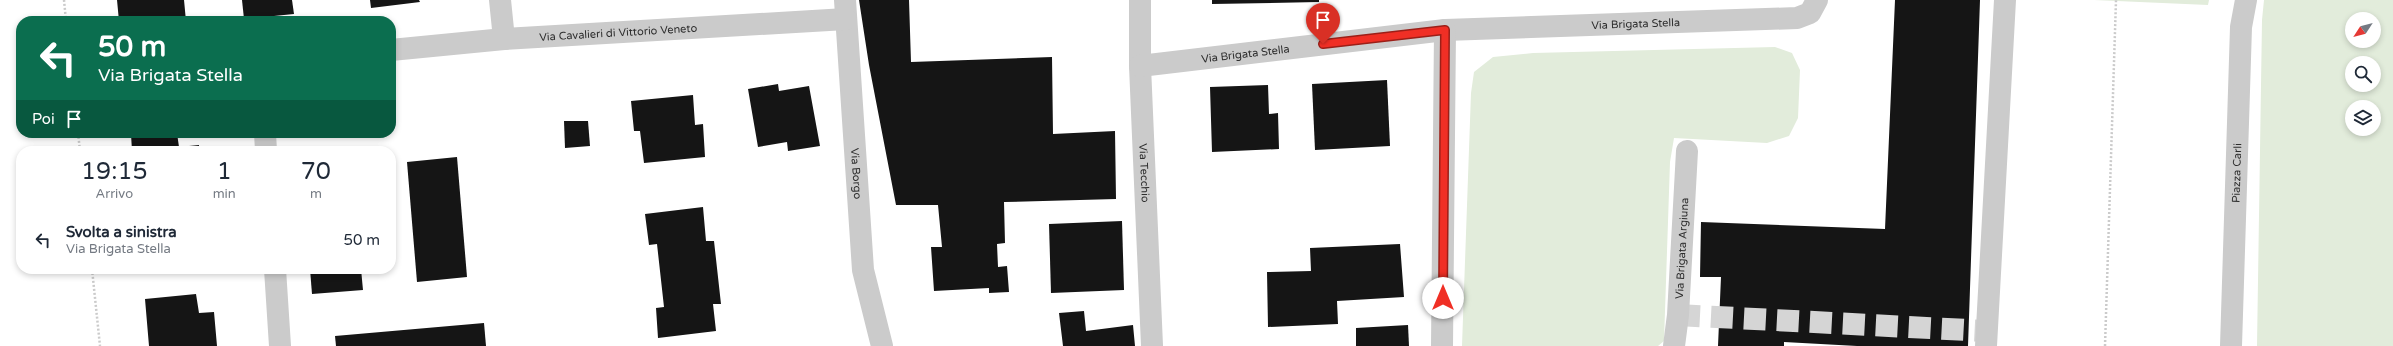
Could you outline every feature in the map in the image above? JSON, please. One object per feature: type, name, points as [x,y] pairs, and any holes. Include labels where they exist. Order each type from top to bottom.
[{"type":"street","points":[[500,0],[504,39]]},
{"type":"street","name":"Via Tecchio","points":[[1140,0],[1140,66],[1152,346]]},
{"type":"street","name":"Via Brigata Stella","points":[[1140,66],[1445,30],[1797,18],[1810,13],[1817,0]]},
{"type":"street","points":[[1986,346],[2005,0]]},
{"type":"street","name":"Piazza Carli","points":[[2231,346],[2241,27],[2246,0]]},
{"type":"street","name":"Via Cavalieri di Vittorio Veneto","points":[[396,50],[846,9]]},
{"type":"street","name":"Via Borgo","points":[[846,9],[863,270],[882,346]]},
{"type":"street","points":[[1442,346],[1445,30]]},
{"type":"street","name":"Via Brigata Argiuna","points":[[1674,346],[1678,315],[1687,151]]},
{"type":"street","points":[[275,274],[280,346]]},
{"type":"path","points":[[64,0],[66,16]]},
{"type":"path","points":[[2105,346],[2116,0]]},
{"type":"path","points":[[93,274],[100,346]]},
{"type":"green space","points":[[2094,0],[2209,0],[2208,5]]},
{"type":"green space","points":[[2264,0],[2393,0],[2393,346],[2257,346],[2262,20]]},
{"type":"green space","points":[[1775,47],[1792,53],[1800,70],[1798,118],[1789,136],[1767,143],[1674,138],[1670,162],[1664,341],[1658,346],[1462,346],[1471,93],[1474,72],[1493,57],[1533,53]]},
{"type":"building","points":[[117,0],[184,0],[186,16],[119,16]]},
{"type":"building","points":[[242,0],[292,0],[294,14],[274,16],[244,16]]},
{"type":"building","points":[[370,0],[419,0],[420,2],[371,8]]},
{"type":"building","points":[[859,0],[909,0],[911,62],[1052,57],[1053,134],[1115,131],[1116,199],[1004,202],[1005,243],[997,244],[998,267],[1007,266],[1009,292],[989,293],[989,288],[934,291],[931,247],[942,247],[938,205],[896,205],[869,65]]},
{"type":"building","points":[[1212,0],[1319,0],[1319,2],[1212,4]]},
{"type":"building","points":[[1895,0],[1980,0],[1968,346],[1857,346],[1784,342],[1784,346],[1718,346],[1721,277],[1700,277],[1701,222],[1885,229]]},
{"type":"building","points":[[1387,80],[1390,146],[1315,150],[1312,84]]},
{"type":"building","points":[[778,84],[779,91],[809,86],[820,146],[788,151],[787,142],[758,147],[748,89]]},
{"type":"building","points":[[1268,85],[1269,114],[1278,113],[1279,149],[1212,152],[1210,87]]},
{"type":"building","points":[[693,95],[695,125],[703,124],[705,157],[644,163],[640,131],[634,131],[631,101]]},
{"type":"building","points":[[564,121],[588,121],[590,146],[565,148]]},
{"type":"building","points":[[131,138],[178,138],[179,146],[132,146]]},
{"type":"building","points":[[457,157],[467,277],[417,282],[407,162]]},
{"type":"building","points":[[703,207],[706,241],[714,241],[721,304],[713,304],[716,331],[658,338],[656,308],[664,307],[657,244],[649,245],[645,214]]},
{"type":"building","points":[[1122,221],[1124,290],[1051,293],[1049,224]]},
{"type":"building","points":[[1400,244],[1404,297],[1337,301],[1338,324],[1268,327],[1267,272],[1311,271],[1310,248]]},
{"type":"building","points":[[310,274],[361,274],[363,290],[312,294]]},
{"type":"building","points":[[196,294],[199,313],[214,312],[217,346],[149,346],[145,299]]},
{"type":"building","points":[[1084,311],[1086,331],[1133,325],[1135,346],[1063,346],[1059,313]]},
{"type":"building","points":[[484,323],[486,346],[336,346],[335,336]]},
{"type":"building","points":[[1408,325],[1409,346],[1356,346],[1356,328]]},
{"type":"tunnel","points":[[1678,315],[1986,331]]},
{"type":"route","points":[[1323,44],[1445,30],[1443,298]]}]
